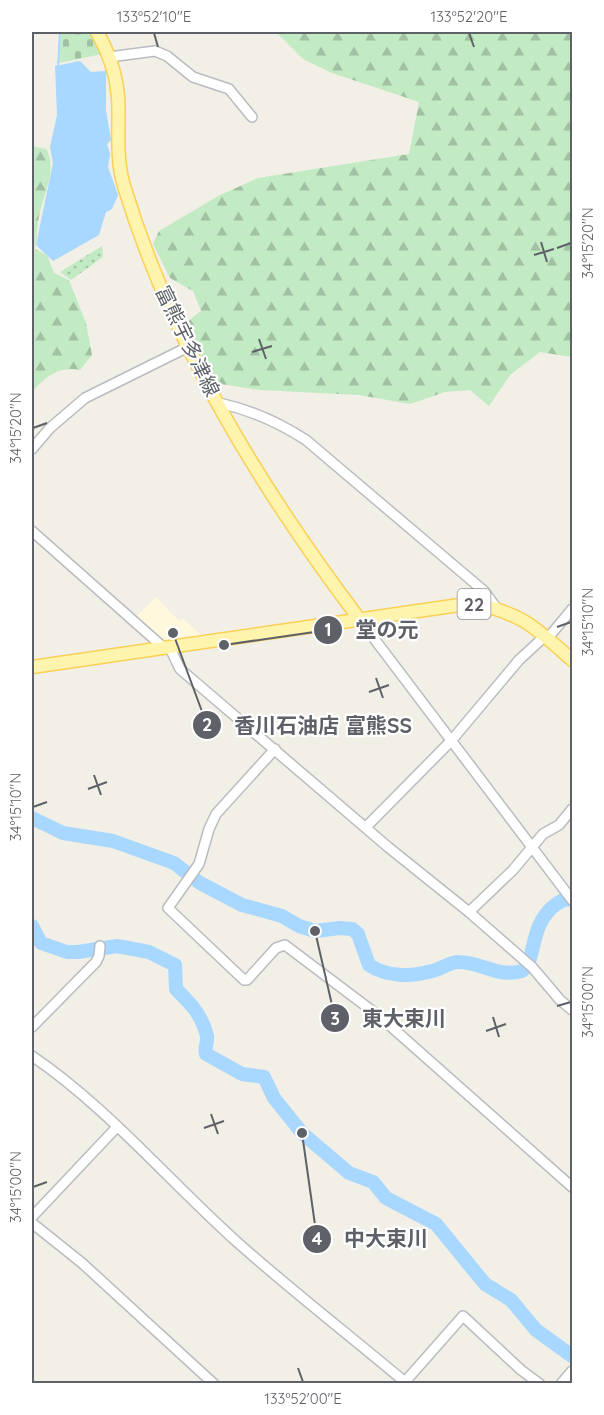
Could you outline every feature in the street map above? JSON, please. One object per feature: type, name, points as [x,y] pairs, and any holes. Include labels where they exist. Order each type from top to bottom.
[{"type":"main road","name":"富熊宇多津線","points":[[97,32],[109,57],[118,96],[117,147],[124,186],[158,282],[188,347],[264,484],[360,620]]},
{"type":"main road","name":"22","points":[[32,667],[473,603],[519,617],[573,660]]},
{"type":"street","points":[[109,57],[155,51],[167,56],[193,77],[230,89],[252,117]]},
{"type":"street","points":[[32,449],[50,428],[85,398],[188,347]]},
{"type":"street","points":[[219,403],[249,410],[282,424],[306,440],[484,591],[497,609]]},
{"type":"street","points":[[32,531],[166,647],[180,669],[469,912],[532,967],[560,1000],[573,1010]]},
{"type":"street","points":[[366,827],[452,741],[511,669],[573,609]]},
{"type":"street","points":[[360,620],[530,848],[573,900]]},
{"type":"street","points":[[275,749],[216,814],[189,881],[168,908],[244,980],[276,948],[285,945],[378,1016],[573,1187]]},
{"type":"street","points":[[469,912],[513,870],[543,834],[559,825],[573,808]]},
{"type":"street","points":[[32,1027],[96,962],[100,948]]},
{"type":"street","points":[[32,1056],[49,1068],[116,1128],[238,1243],[404,1383],[463,1316],[521,1370],[540,1383]]},
{"type":"street","points":[[32,1217],[116,1128]]},
{"type":"street","points":[[32,1223],[82,1263],[214,1383]]},
{"type":"street","points":[[561,1383],[573,1371]]},
{"type":"shaded area","points":[[156,597],[179,621],[183,618],[202,636],[163,642],[136,617]]},
{"type":"green space","points":[[61,32],[91,32],[102,54],[59,63]]},
{"type":"green space","points":[[276,32],[572,32],[572,357],[540,352],[510,375],[489,406],[470,390],[445,392],[410,404],[359,395],[260,390],[221,384],[206,367],[186,323],[201,311],[193,291],[170,278],[153,244],[159,231],[220,195],[258,178],[409,154],[419,102],[332,73],[303,59]]},
{"type":"green space","points":[[32,146],[46,149],[51,165],[39,216],[35,249],[47,255],[54,273],[69,280],[86,323],[92,355],[80,370],[59,371],[32,392]]},
{"type":"green space","points":[[102,246],[103,257],[71,280],[60,272]]},
{"type":"water","points":[[80,61],[91,72],[106,71],[106,110],[111,140],[107,144],[110,154],[108,167],[118,195],[112,209],[106,212],[99,235],[53,261],[36,245],[53,163],[50,147],[57,115],[55,66]]},
{"type":"waterway","points":[[58,66],[60,32]]},
{"type":"waterway","points":[[32,818],[63,833],[113,841],[174,863],[200,883],[242,905],[282,916],[299,926],[315,931],[352,929],[358,934],[369,965],[391,974],[424,973],[458,962],[475,964],[505,973],[522,971],[530,959],[537,932],[546,913],[561,901],[572,900]]},
{"type":"waterway","points":[[32,926],[41,943],[67,952],[117,946],[149,952],[175,965],[176,989],[195,1010],[205,1029],[206,1054],[242,1074],[264,1077],[274,1098],[302,1133],[349,1173],[373,1182],[386,1198],[436,1224],[485,1284],[511,1300],[536,1330],[572,1356]]},
{"type":"place","name":"香川石油店 富熊SS","points":[[173,633]]},
{"type":"place","name":"堂の元","points":[[224,645]]},
{"type":"place","name":"東大束川","points":[[315,931]]},
{"type":"place","name":"中大束川","points":[[302,1133]]}]
